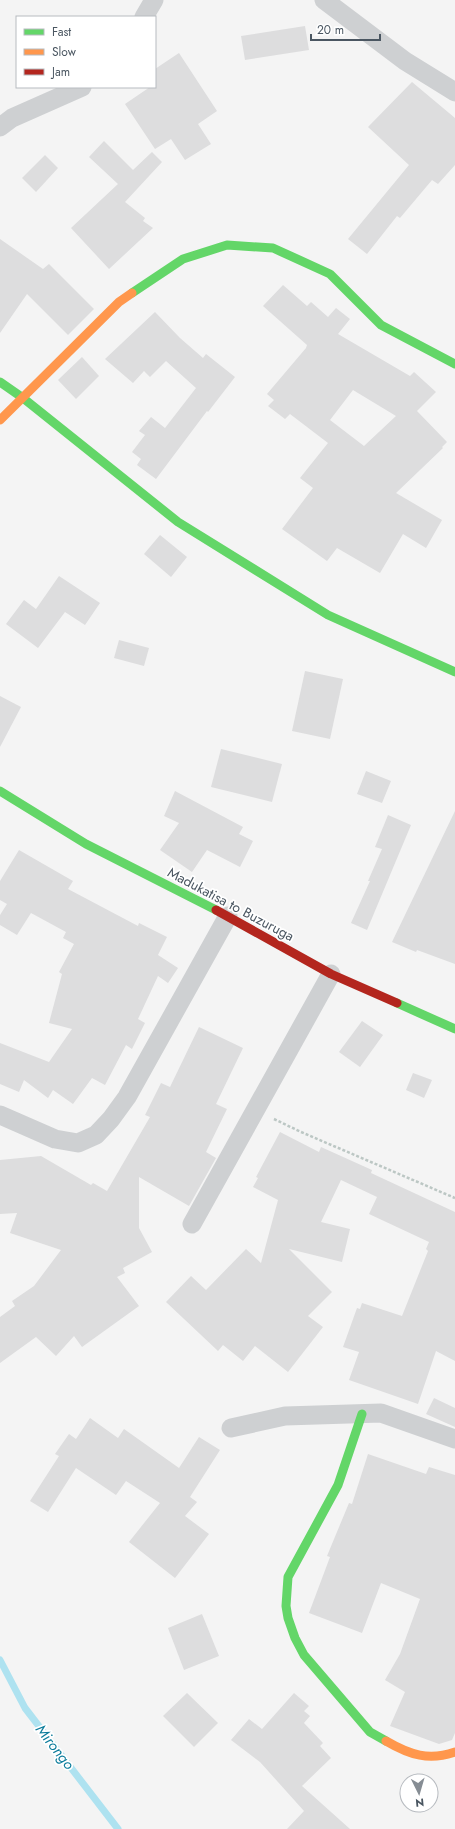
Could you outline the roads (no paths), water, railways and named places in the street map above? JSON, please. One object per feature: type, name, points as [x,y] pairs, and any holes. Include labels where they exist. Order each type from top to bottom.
[{"type":"street","points":[[145,16],[154,0]]},
{"type":"street","points":[[324,0],[405,61],[455,92]]},
{"type":"street","points":[[0,127],[12,118],[80,88]]},
{"type":"street","points":[[0,420],[119,302],[183,259],[227,245],[273,248],[330,274],[381,326],[455,364]]},
{"type":"street","points":[[0,382],[23,398],[178,522],[328,615],[455,672]]},
{"type":"street","name":"Madukatisa to Buzuruga","points":[[0,791],[86,844],[228,916],[331,974],[455,1029]]},
{"type":"street","points":[[0,1115],[55,1139],[78,1143],[96,1136],[127,1097],[228,916]]},
{"type":"street","points":[[192,1224],[331,974]]},
{"type":"street","points":[[362,1414],[338,1485],[288,1576],[286,1591],[288,1618],[295,1638],[304,1655],[370,1732],[398,1748],[424,1757],[441,1757],[455,1752]]},
{"type":"street","points":[[231,1428],[285,1416],[385,1414],[455,1439]]},
{"type":"waterway","name":"Mirongo","points":[[0,1660],[25,1708],[118,1829]]}]
